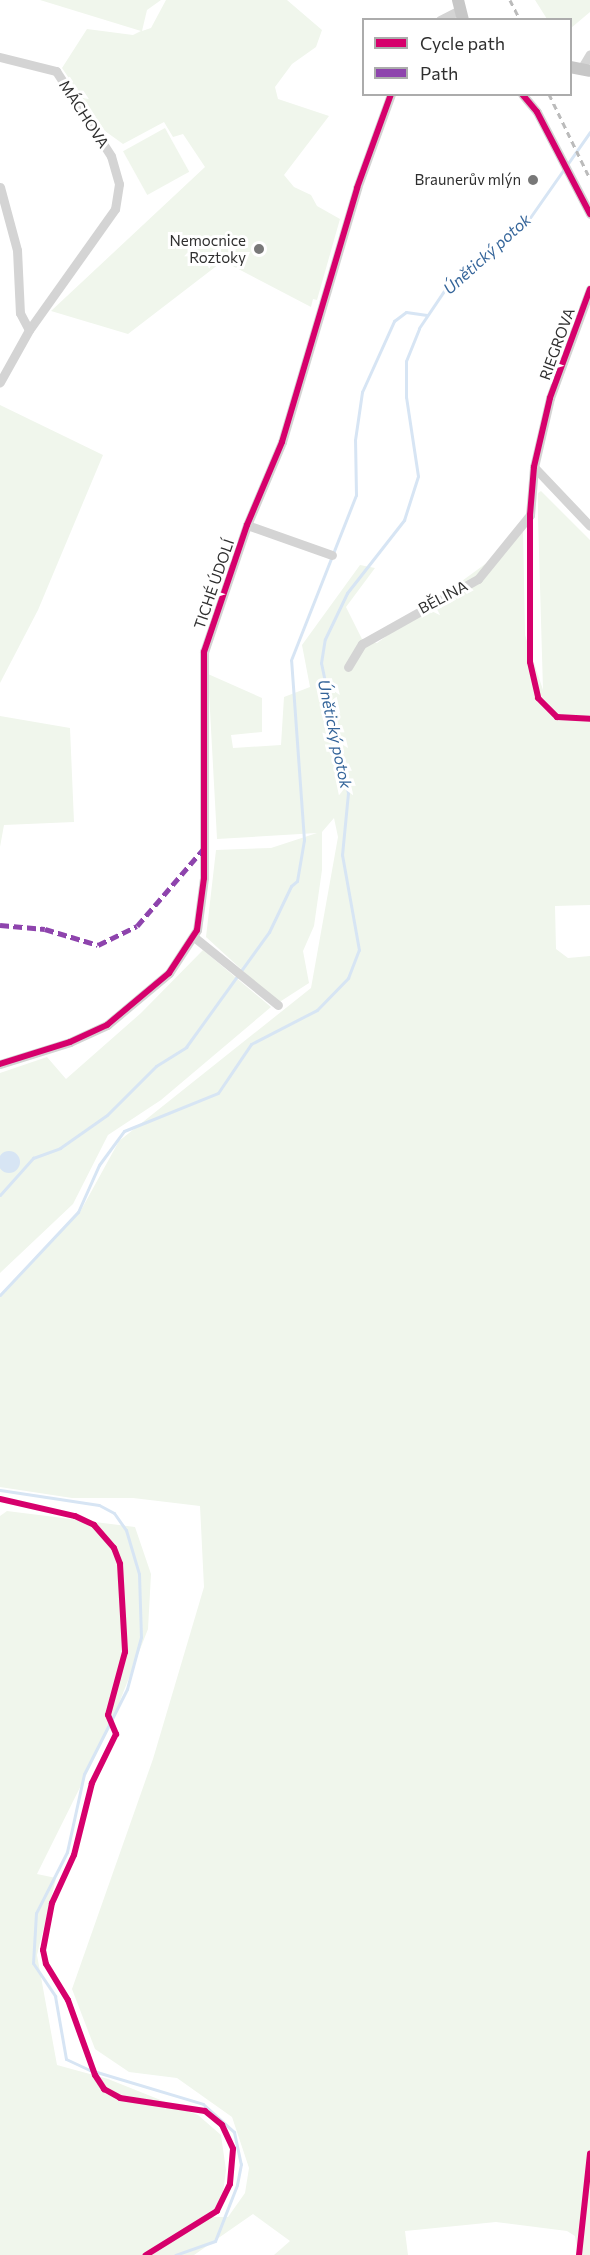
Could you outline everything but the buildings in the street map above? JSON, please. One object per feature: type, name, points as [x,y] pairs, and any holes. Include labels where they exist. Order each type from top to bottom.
[{"type":"street","points":[[444,18],[461,10]]},
{"type":"street","points":[[581,69],[590,54]]},
{"type":"street","name":"MÁCHOVA","points":[[0,57],[56,71],[111,156],[118,184],[115,209],[97,238],[29,330],[0,382]]},
{"type":"street","name":"TICHÉ ÚDOLÍ","points":[[0,1064],[70,1042],[107,1025],[158,986],[194,937],[204,878],[204,652],[247,525],[282,442],[357,188],[390,96]]},
{"type":"street","points":[[524,96],[537,112],[590,214]]},
{"type":"street","points":[[0,187],[17,250],[20,313],[29,330]]},
{"type":"street","name":"RIEGROVA","points":[[530,515],[534,467],[550,398],[590,289]]},
{"type":"street","points":[[534,467],[590,526]]},
{"type":"street","name":"BĚLINA","points":[[348,667],[362,644],[478,579],[530,515]]},
{"type":"street","points":[[247,525],[332,555]]},
{"type":"street","points":[[194,937],[278,1005]]},
{"type":"shaded area","points":[[40,0],[161,0],[147,10],[142,31],[151,28],[166,0],[287,0],[322,30],[316,47],[292,64],[275,87],[278,99],[329,116],[284,175],[294,187],[311,195],[317,206],[340,219],[317,300],[313,299],[311,307],[223,261],[128,334],[51,311],[205,167],[183,134],[173,137],[164,122],[123,144],[105,131],[62,68],[87,29],[133,35],[141,31]]},
{"type":"shaded area","points":[[535,0],[590,0],[590,12],[572,27],[572,18],[546,18]]},
{"type":"shaded area","points":[[165,128],[189,172],[147,195],[123,151]]},
{"type":"shaded area","points":[[0,405],[103,455],[38,610],[0,683]]},
{"type":"shaded area","points":[[541,491],[590,540],[590,905],[555,906],[556,949],[568,958],[590,956],[590,2255],[578,2255],[575,2236],[567,2231],[496,2222],[405,2231],[408,2255],[274,2255],[290,2241],[253,2214],[194,2255],[0,2255],[0,1516],[7,1511],[135,1527],[151,1574],[148,1629],[109,1729],[37,1874],[56,1878],[37,1955],[57,2065],[108,2079],[198,2115],[221,2135],[226,2170],[222,2200],[208,2217],[228,2217],[245,2193],[249,2168],[232,2117],[177,2078],[129,2072],[95,2049],[72,1989],[153,1759],[204,1587],[200,1506],[133,1498],[72,1498],[0,1487],[0,1297],[80,1212],[119,1141],[311,988],[338,837],[334,818],[322,832],[322,870],[314,926],[303,951],[309,983],[278,1003],[206,937],[216,850],[271,848],[317,833],[217,839],[208,674],[262,698],[262,732],[231,735],[233,748],[281,745],[284,697],[310,687],[302,645],[360,565],[375,568],[346,607],[362,639],[377,643],[503,551],[523,527],[525,635],[543,690],[538,517],[538,493]]},
{"type":"shaded area","points":[[0,716],[70,728],[74,822],[4,825],[0,847]]},
{"type":"shaded area","points":[[203,950],[271,1007],[161,1100],[108,1135],[73,1204],[0,1273],[0,1073],[47,1057],[66,1079],[141,1013]]},
{"type":"water","points":[[9,1151],[17,1154],[19,1158],[17,1170],[9,1173],[1,1170],[-1,1158],[1,1154]]},
{"type":"waterway","name":"Únětický potok","points":[[0,1295],[78,1212],[99,1165],[124,1131],[218,1093],[251,1044],[317,1010],[348,978],[359,950],[342,855],[348,793],[321,663],[325,639],[347,593],[404,520],[418,476],[406,397],[406,361],[419,328],[446,288],[529,219],[590,132]]},
{"type":"waterway","points":[[0,1195],[33,1158],[60,1148],[107,1115],[156,1066],[186,1047],[269,932],[291,886],[297,881],[304,840],[291,660],[356,495],[355,440],[362,392],[394,321],[406,312],[427,315]]},
{"type":"waterway","name":"Únětický potok","points":[[0,1490],[99,1505],[114,1513],[126,1530],[139,1574],[141,1637],[127,1689],[84,1774],[67,1852],[36,1913],[33,1963],[55,1996],[66,2059],[90,2070],[203,2104],[234,2132],[241,2164],[237,2185],[215,2241],[175,2255]]},
{"type":"railway","points":[[510,0],[519,18]]},
{"type":"railway","points":[[550,96],[590,179]]},
{"type":"marked path","points":[[0,925],[45,929],[98,945],[137,926],[204,848]]},
{"type":"cycle path","points":[[0,1064],[70,1042],[107,1025],[169,973],[197,930],[204,878],[204,652],[247,525],[282,442],[357,188],[390,96]]},
{"type":"cycle path","points":[[524,96],[537,112],[590,214]]},
{"type":"cycle path","points":[[590,289],[550,398],[534,467],[530,515],[530,662],[538,698],[557,717],[590,719]]},
{"type":"cycle path","points":[[0,1499],[75,1516],[94,1525],[114,1548],[120,1564],[125,1652],[108,1715],[116,1734],[92,1783],[74,1855],[52,1903],[43,1950],[46,1964],[68,2000],[95,2075],[104,2089],[120,2098],[205,2111],[222,2125],[233,2149],[230,2184],[217,2211],[146,2255]]},
{"type":"cycle path","points":[[579,2255],[590,2154]]},
{"type":"place","name":"Braunerův mlýn","points":[[533,180]]},
{"type":"place","name":"Nemocnice Roztoky","points":[[259,249]]}]
